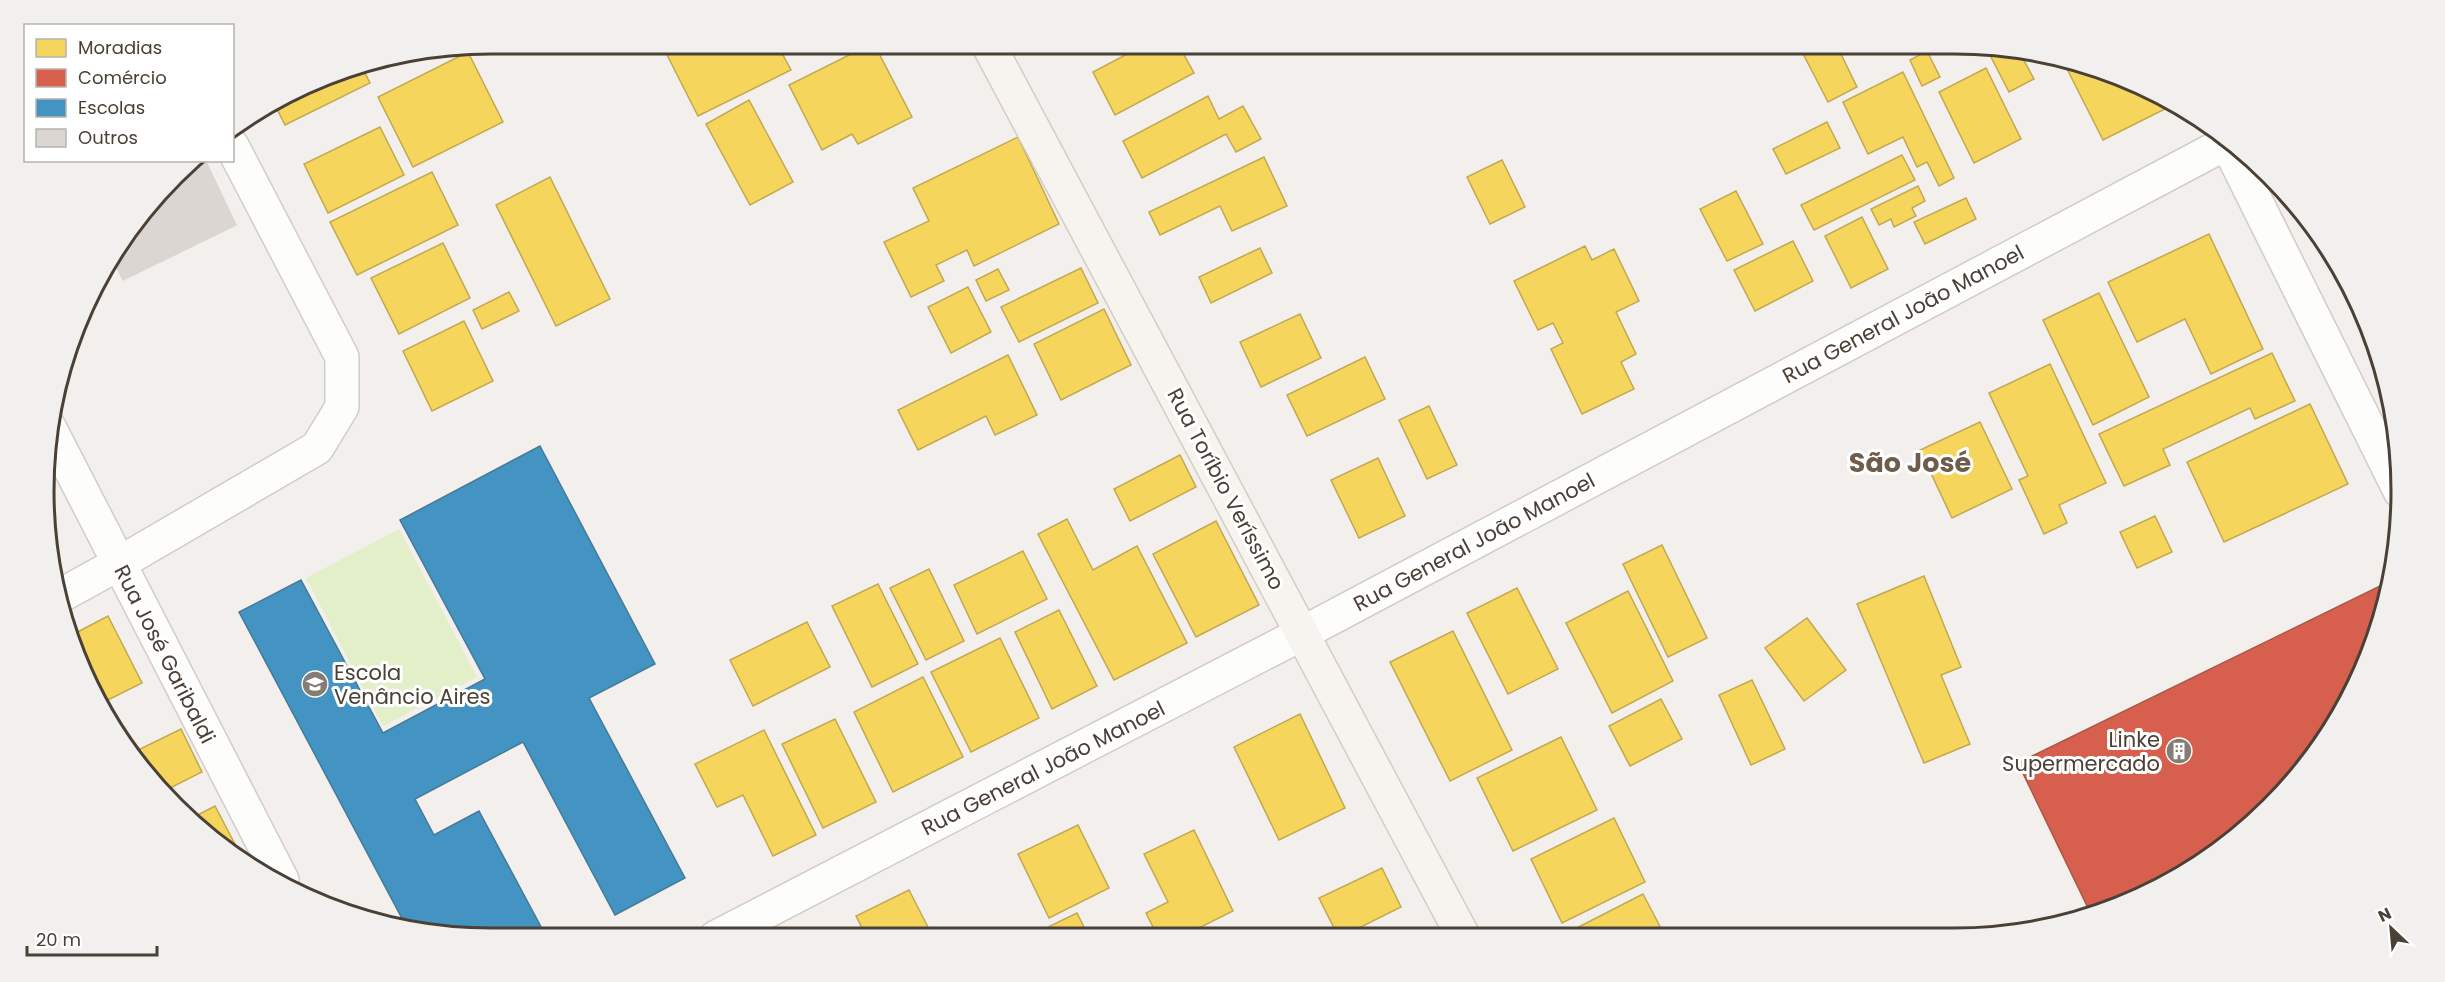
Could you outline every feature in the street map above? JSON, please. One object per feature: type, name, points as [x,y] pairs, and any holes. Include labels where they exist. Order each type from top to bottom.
[{"type":"main road","name":"Rua Toríbio Veríssimo","points":[[992,54],[1459,928]]},
{"type":"street","name":"Rua General João Manoel","points":[[734,928],[1303,633],[2220,144]]},
{"type":"street","points":[[66,593],[317,448],[342,407],[342,357],[234,150]]},
{"type":"street","points":[[2235,156],[2390,471]]},
{"type":"street","name":"Rua José Garibaldi","points":[[57,443],[278,872]]},
{"type":"green space","points":[[399,529],[477,677],[383,726],[306,578]]},
{"type":"building: Moradias","points":[[667,54],[782,54],[791,70],[698,116]]},
{"type":"building: Moradias","points":[[851,54],[879,54],[912,117],[858,144],[852,134],[822,150],[789,85]]},
{"type":"building: Moradias","points":[[1127,54],[1184,54],[1194,73],[1115,115],[1093,72]]},
{"type":"building: Moradias","points":[[1803,54],[1841,54],[1857,87],[1828,102]]},
{"type":"building: Moradias","points":[[1921,54],[1928,54],[1940,77],[1922,86],[1910,60]]},
{"type":"building: Moradias","points":[[462,55],[469,55],[503,122],[413,167],[378,97]]},
{"type":"building: Moradias","points":[[1991,57],[2024,60],[2034,79],[2009,92]]},
{"type":"building: Moradias","points":[[1986,68],[2021,139],[1974,163],[1939,92]]},
{"type":"building: Moradias","points":[[2067,69],[2121,87],[2165,109],[2103,140]]},
{"type":"building: Moradias","points":[[1903,72],[1954,178],[1939,186],[1927,162],[1917,167],[1903,137],[1868,154],[1843,102]]},
{"type":"building: Moradias","points":[[365,73],[370,83],[285,125],[278,110],[324,87]]},
{"type":"building: Moradias","points":[[1208,96],[1219,119],[1243,106],[1261,139],[1236,152],[1226,134],[1142,178],[1123,141]]},
{"type":"building: Moradias","points":[[749,100],[793,182],[750,205],[706,124]]},
{"type":"building: Moradias","points":[[1827,122],[1840,148],[1786,174],[1773,149]]},
{"type":"building: Moradias","points":[[380,127],[404,175],[328,213],[304,164]]},
{"type":"building: Moradias","points":[[1018,137],[1059,224],[974,266],[967,250],[936,265],[944,281],[911,297],[884,242],[929,221],[913,188]]},
{"type":"building: Moradias","points":[[1902,155],[1915,180],[1814,230],[1801,205]]},
{"type":"building: Moradias","points":[[1264,157],[1287,206],[1232,231],[1220,206],[1160,235],[1149,212]]},
{"type":"building: Moradias","points":[[1502,160],[1525,207],[1490,224],[1467,177]]},
{"type":"building: Moradias","points":[[432,172],[458,225],[357,275],[330,222]]},
{"type":"building: Moradias","points":[[550,177],[610,299],[556,326],[496,205]]},
{"type":"building: Moradias","points":[[1918,186],[1925,201],[1912,208],[1916,216],[1894,227],[1891,219],[1879,225],[1871,209]]},
{"type":"building: Moradias","points":[[1736,191],[1763,244],[1727,261],[1700,209]]},
{"type":"building: Moradias","points":[[1966,198],[1976,219],[1925,244],[1914,222]]},
{"type":"building: Moradias","points":[[1862,217],[1888,269],[1851,288],[1825,236]]},
{"type":"building: Moradias","points":[[2209,234],[2263,349],[2211,374],[2185,319],[2137,342],[2108,282]]},
{"type":"building: Moradias","points":[[1793,241],[1813,281],[1755,311],[1734,270]]},
{"type":"building: Moradias","points":[[443,243],[470,298],[399,334],[371,278]]},
{"type":"building: Moradias","points":[[1585,246],[1592,260],[1614,249],[1639,301],[1616,312],[1636,354],[1621,362],[1634,389],[1582,414],[1551,349],[1563,343],[1553,323],[1538,330],[1514,281]]},
{"type":"building: Moradias","points":[[1260,248],[1272,273],[1211,303],[1199,277]]},
{"type":"building: Moradias","points":[[1081,268],[1098,303],[1019,342],[1001,307]]},
{"type":"building: Moradias","points":[[998,269],[1009,290],[986,301],[976,280]]},
{"type":"building: Moradias","points":[[968,287],[991,332],[951,353],[928,307]]},
{"type":"building: Moradias","points":[[509,292],[519,311],[482,329],[473,310]]},
{"type":"building: Moradias","points":[[2099,293],[2149,397],[2093,425],[2043,320]]},
{"type":"building: Moradias","points":[[1104,309],[1131,365],[1061,400],[1034,344]]},
{"type":"building: Moradias","points":[[1300,314],[1321,358],[1261,387],[1240,342]]},
{"type":"building: Moradias","points":[[464,321],[493,381],[432,411],[403,351]]},
{"type":"building: Moradias","points":[[2272,353],[2295,401],[2255,419],[2250,408],[2163,449],[2170,465],[2124,486],[2099,434]]},
{"type":"building: Moradias","points":[[1008,355],[1037,415],[995,435],[986,416],[918,450],[898,410]]},
{"type":"building: Moradias","points":[[1365,357],[1385,399],[1307,436],[1287,395]]},
{"type":"building: Moradias","points":[[2050,364],[2106,483],[2059,505],[2067,523],[2044,534],[2019,480],[2028,476],[1989,393]]},
{"type":"building: Moradias","points":[[2310,404],[2348,484],[2224,542],[2187,462]]},
{"type":"building: Moradias","points":[[1429,406],[1457,465],[1427,479],[1399,420]]},
{"type":"building: Moradias","points":[[1980,422],[2012,489],[1952,518],[1920,450]]},
{"type":"building: Moradias","points":[[1180,455],[1196,487],[1130,521],[1114,489]]},
{"type":"building: Moradias","points":[[1378,458],[1405,516],[1359,538],[1331,480]]},
{"type":"building: Moradias","points":[[2155,516],[2172,552],[2137,568],[2120,532]]},
{"type":"building: Moradias","points":[[1067,519],[1093,570],[1137,546],[1187,643],[1114,680],[1038,534]]},
{"type":"building: Moradias","points":[[1216,521],[1259,605],[1196,637],[1153,554]]},
{"type":"building: Moradias","points":[[1662,545],[1707,638],[1668,657],[1623,564]]},
{"type":"building: Moradias","points":[[1023,551],[1047,599],[977,634],[954,585]]},
{"type":"building: Moradias","points":[[929,569],[964,641],[926,660],[890,588]]},
{"type":"building: Moradias","points":[[1924,576],[1961,667],[1941,675],[1970,744],[1924,763],[1857,604]]},
{"type":"building: Moradias","points":[[878,584],[918,664],[872,687],[832,606]]},
{"type":"building: Moradias","points":[[1517,588],[1558,669],[1508,694],[1467,613]]},
{"type":"building: Moradias","points":[[1628,591],[1673,681],[1612,713],[1566,623]]},
{"type":"building: Moradias","points":[[1059,610],[1097,686],[1052,709],[1015,632]]},
{"type":"building: Moradias","points":[[108,616],[142,683],[108,700],[87,658],[77,632]]},
{"type":"building: Moradias","points":[[1807,618],[1846,670],[1804,701],[1765,648]]},
{"type":"building: Moradias","points":[[807,622],[830,667],[753,706],[730,660]]},
{"type":"building: Moradias","points":[[1453,631],[1512,750],[1450,781],[1390,662]]},
{"type":"building: Moradias","points":[[1000,638],[1039,718],[971,752],[931,672]]},
{"type":"building: Moradias","points":[[923,677],[963,757],[893,792],[854,712]]},
{"type":"building: Moradias","points":[[1752,680],[1785,749],[1751,765],[1719,695]]},
{"type":"building: Moradias","points":[[1661,699],[1682,739],[1630,766],[1609,726]]},
{"type":"building: Moradias","points":[[1300,714],[1345,808],[1279,840],[1234,747]]},
{"type":"building: Moradias","points":[[835,719],[876,802],[823,828],[782,744]]},
{"type":"building: Moradias","points":[[181,729],[202,772],[170,788],[139,750]]},
{"type":"building: Moradias","points":[[764,730],[816,835],[773,856],[743,795],[717,807],[695,764]]},
{"type":"building: Moradias","points":[[1561,737],[1597,810],[1513,851],[1477,778]]},
{"type":"building: Moradias","points":[[215,806],[236,845],[225,838],[198,815]]},
{"type":"building: Moradias","points":[[1614,818],[1645,882],[1562,923],[1531,859]]},
{"type":"building: Moradias","points":[[1078,825],[1109,888],[1049,918],[1018,854]]},
{"type":"building: Moradias","points":[[1194,830],[1233,911],[1199,928],[1154,928],[1146,913],[1168,902],[1144,854]]},
{"type":"building: Moradias","points":[[1382,868],[1401,907],[1359,928],[1334,928],[1319,898]]},
{"type":"building: Moradias","points":[[909,890],[928,928],[862,928],[856,916]]},
{"type":"building: Moradias","points":[[1643,894],[1661,928],[1577,928]]},
{"type":"building: Moradias","points":[[1077,913],[1084,928],[1046,928]]},
{"type":"building: Comércio","name":"Linke Supermercado","points":[[2380,586],[2368,631],[2346,684],[2301,757],[2263,800],[2220,838],[2147,883],[2088,907],[2018,763]]},
{"type":"building: Escolas","points":[[540,446],[655,664],[589,698],[685,878],[615,915],[523,742],[415,799],[434,835],[479,811],[542,928],[462,927],[402,919],[239,612],[301,580],[383,733],[485,679],[400,520]]},
{"type":"building: Outros","points":[[203,162],[206,162],[236,225],[123,280],[116,266],[144,225],[182,182]]},
{"type":"place","name":"Escola Venâncio Aires","points":[[315,684]]},
{"type":"place","name":"Linke Supermercado","points":[[2179,751]]},
{"type":"district","name":"São José","points":[[1910,462]]}]
